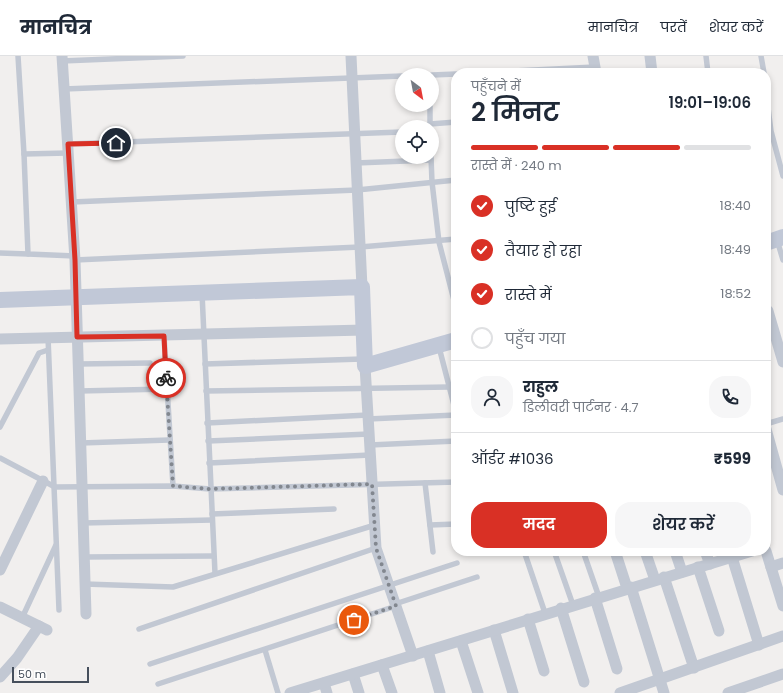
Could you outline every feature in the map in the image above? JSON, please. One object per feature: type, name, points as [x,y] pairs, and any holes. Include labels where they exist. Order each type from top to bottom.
[{"type":"street","points":[[351,56],[366,389],[376,548],[412,656]]},
{"type":"street","points":[[650,56],[651,68]]},
{"type":"street","points":[[62,58],[75,258],[86,614]]},
{"type":"street","points":[[0,300],[362,287]]},
{"type":"street","points":[[771,321],[783,362]]},
{"type":"street","points":[[0,339],[364,330]]},
{"type":"street","points":[[365,362],[451,341]]},
{"type":"street","points":[[771,447],[783,490]]},
{"type":"street","points":[[0,570],[43,481]]},
{"type":"street","points":[[617,556],[664,693]]},
{"type":"street","points":[[648,556],[659,579],[694,668]]},
{"type":"street","points":[[677,556],[682,572]]},
{"type":"street","points":[[707,556],[710,564]]},
{"type":"street","points":[[292,693],[326,688],[353,674],[461,641],[561,608],[710,564],[731,556]]},
{"type":"street","points":[[734,556],[759,645]]},
{"type":"street","points":[[768,556],[783,606]]},
{"type":"street","points":[[771,567],[783,564]]},
{"type":"street","points":[[698,567],[719,631]]},
{"type":"street","points":[[597,597],[617,669]]},
{"type":"street","points":[[0,607],[43,628],[0,677]]},
{"type":"street","points":[[561,608],[584,682]]},
{"type":"street","points":[[528,619],[544,671]]},
{"type":"street","points":[[494,630],[513,693]]},
{"type":"street","points":[[620,693],[783,636]]},
{"type":"street","points":[[461,641],[478,693]]},
{"type":"street","points":[[428,651],[440,693]]},
{"type":"street","points":[[382,665],[392,693]]},
{"type":"street","points":[[353,674],[359,693]]},
{"type":"street","points":[[728,693],[783,674]]},
{"type":"lane","points":[[18,56],[28,254]]},
{"type":"lane","points":[[62,58],[183,56]]},
{"type":"lane","points":[[706,56],[707,68]]},
{"type":"lane","points":[[761,56],[763,68]]},
{"type":"lane","points":[[550,68],[595,65]]},
{"type":"lane","points":[[439,75],[451,74]]},
{"type":"lane","points":[[64,90],[395,76]]},
{"type":"lane","points":[[439,124],[451,123]]},
{"type":"lane","points":[[771,131],[783,176]]},
{"type":"lane","points":[[24,154],[68,149],[395,132]]},
{"type":"lane","points":[[356,162],[395,160]]},
{"type":"lane","points":[[431,164],[439,242],[451,289]]},
{"type":"lane","points":[[72,202],[357,190],[451,180]]},
{"type":"lane","points":[[0,253],[75,258],[360,247],[451,240]]},
{"type":"lane","points":[[775,240],[783,260]]},
{"type":"lane","points":[[202,293],[214,573]]},
{"type":"lane","points":[[164,336],[169,440],[173,486]]},
{"type":"lane","points":[[48,337],[59,610]]},
{"type":"lane","points":[[439,345],[451,392]]},
{"type":"lane","points":[[0,427],[39,353],[48,350]]},
{"type":"lane","points":[[205,364],[365,362]]},
{"type":"lane","points":[[78,364],[150,363]]},
{"type":"lane","points":[[206,392],[450,387]]},
{"type":"lane","points":[[79,391],[167,388]]},
{"type":"lane","points":[[207,423],[451,414]]},
{"type":"lane","points":[[771,423],[783,419]]},
{"type":"lane","points":[[81,444],[169,440]]},
{"type":"lane","points":[[208,441],[370,444],[451,442]]},
{"type":"lane","points":[[209,463],[370,444]]},
{"type":"lane","points":[[0,458],[55,487],[173,486],[210,489],[451,482]]},
{"type":"lane","points":[[426,483],[433,552]]},
{"type":"lane","points":[[83,523],[334,509]]},
{"type":"lane","points":[[430,525],[451,524]]},
{"type":"lane","points":[[85,584],[167,588],[375,525]]},
{"type":"lane","points":[[22,618],[57,543]]},
{"type":"lane","points":[[139,629],[376,548]]},
{"type":"lane","points":[[84,557],[214,556]]},
{"type":"lane","points":[[526,556],[545,613]]},
{"type":"lane","points":[[556,556],[573,605]]},
{"type":"lane","points":[[585,556],[597,597]]},
{"type":"lane","points":[[150,664],[457,563]]},
{"type":"lane","points":[[158,684],[265,650],[477,577]]},
{"type":"lane","points":[[265,650],[278,693]]},
{"type":"way so far","points":[[166,378],[173,486],[210,489],[372,484],[376,548],[396,606],[354,620]]},
{"type":"route","points":[[116,143],[68,144],[75,260],[77,337],[164,336],[166,378]]}]
